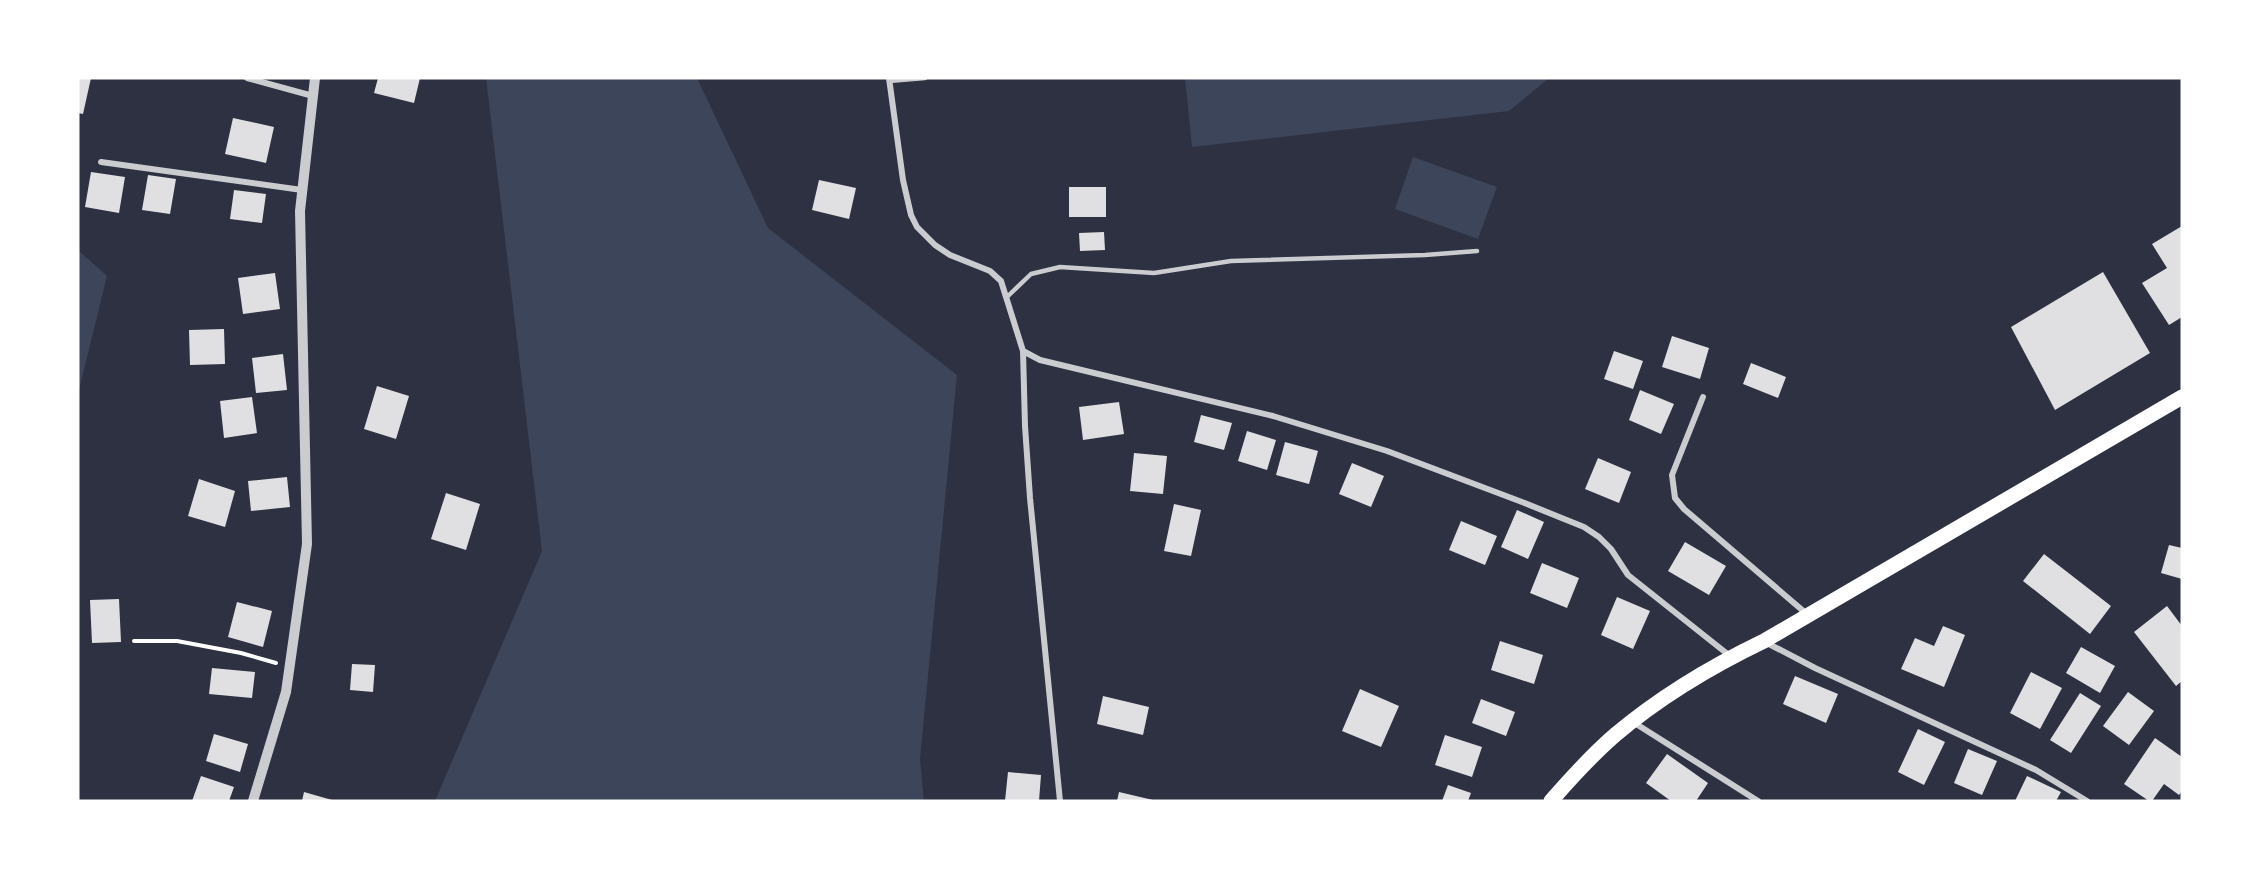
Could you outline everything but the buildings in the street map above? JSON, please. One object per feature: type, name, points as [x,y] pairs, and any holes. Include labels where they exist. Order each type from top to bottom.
[{"type":"main road","points":[[1551,801],[1580,768],[1616,734],[1665,698],[1731,657],[1764,641],[2182,398]]},
{"type":"street","points":[[247,78],[313,96]]},
{"type":"street","points":[[253,801],[286,693],[307,544],[300,222],[315,78]]},
{"type":"street","points":[[889,79],[903,180],[911,215],[917,227],[935,245],[950,255],[990,271],[1001,281],[1023,351],[1030,498],[1060,801]]},
{"type":"street","points":[[101,162],[302,190]]},
{"type":"street","points":[[1023,351],[1040,360],[1273,416],[1375,447],[1584,527],[1611,549],[1628,575],[1731,657]]},
{"type":"street","points":[[1703,397],[1672,475],[1675,498],[1684,509],[1808,615]]},
{"type":"street","points":[[1764,641],[1815,668],[2036,770],[2087,801]]},
{"type":"street","points":[[1632,722],[1758,801]]},
{"type":"lane","points":[[889,79],[925,78]]},
{"type":"lane","points":[[1007,297],[1031,274],[1060,267],[1154,273],[1230,261],[1425,255],[1477,251]]},
{"type":"path","points":[[134,641],[177,641],[241,653],[291,667]]},
{"type":"shaded area","points":[[486,78],[697,78],[768,228],[957,375],[920,759],[924,801],[435,801],[542,551]]},
{"type":"shaded area","points":[[1185,78],[1549,78],[1509,111],[1192,147]]},
{"type":"shaded area","points":[[1413,157],[1497,187],[1478,239],[1395,209]]},
{"type":"shaded area","points":[[78,250],[107,276],[78,394]]}]
